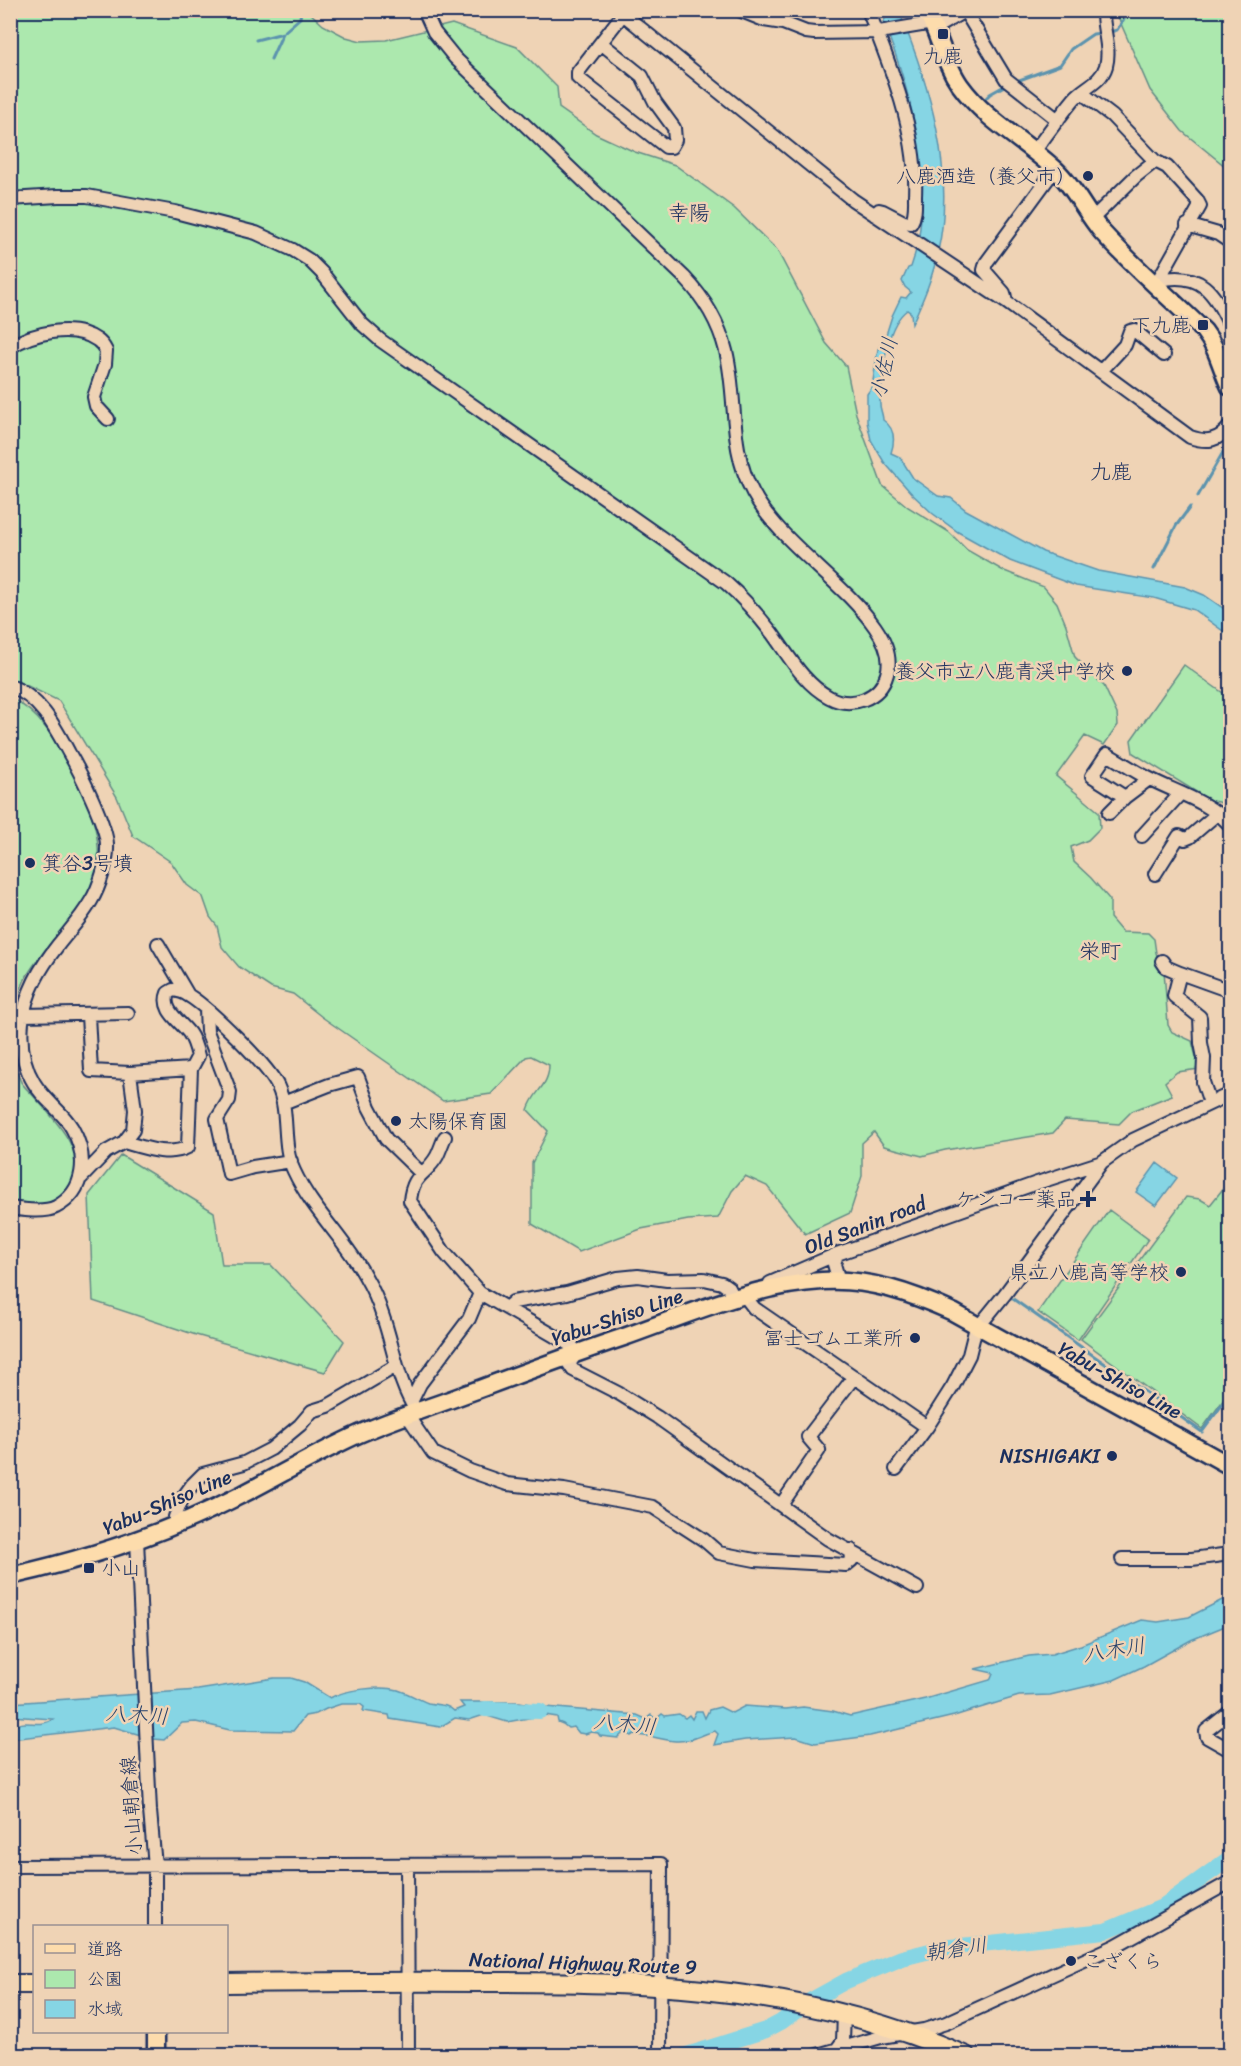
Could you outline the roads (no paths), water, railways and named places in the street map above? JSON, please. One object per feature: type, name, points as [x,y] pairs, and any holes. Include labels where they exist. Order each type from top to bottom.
[{"type":"highway","name":"National Highway Route 9","points":[[228,1983],[599,1982],[726,1991],[793,2002],[844,2014],[966,2055]]},
{"type":"highway","points":[[10,1984],[33,1984]]},
{"type":"main road","points":[[931,21],[946,60],[970,99],[990,118],[1055,169],[1069,184],[1092,219],[1112,241],[1158,282],[1209,337],[1229,378]]},
{"type":"main road","name":"Yabu-Shiso Line","points":[[10,1576],[75,1560],[177,1524],[412,1410],[739,1297],[787,1285],[839,1281],[886,1286],[918,1296],[979,1326],[1230,1466]]},
{"type":"main road","points":[[156,2033],[156,2055]]},
{"type":"street","points":[[10,199],[87,196],[175,212],[256,233],[293,250],[309,260],[322,273],[362,324],[380,340],[726,583],[755,613],[807,680],[819,691],[842,702],[854,703],[865,700],[873,694],[887,674],[887,650],[874,625],[771,519],[753,494],[737,450],[726,351],[708,308],[684,277],[455,58],[434,32],[424,10]]},
{"type":"street","points":[[739,10],[806,32],[827,34],[878,32],[913,27],[966,11],[1006,79],[1058,120]]},
{"type":"street","points":[[868,10],[895,78],[906,118],[916,186],[915,217],[911,223],[879,210],[875,215]]},
{"type":"street","points":[[1034,152],[1076,96],[1101,77],[1106,66],[1108,45],[1103,10]]},
{"type":"street","points":[[601,43],[642,76],[651,95],[674,128],[675,140],[670,147],[666,147],[578,78],[578,72],[601,43],[620,12],[853,200],[1005,302],[1190,436],[1201,441],[1210,441],[1218,438],[1230,426]]},
{"type":"street","points":[[1082,93],[1118,121],[1155,161],[1167,167],[1200,206],[1187,225],[1158,282]]},
{"type":"street","points":[[1092,219],[1136,176],[1155,161]]},
{"type":"street","points":[[1005,302],[1004,293],[984,270],[986,263],[1055,169]]},
{"type":"street","points":[[1187,225],[1218,234],[1230,242]]},
{"type":"street","points":[[1158,282],[1173,278],[1197,281],[1226,304],[1230,325]]},
{"type":"street","points":[[1101,371],[1125,345],[1130,331],[1134,330],[1164,355]]},
{"type":"street","points":[[10,347],[32,336],[58,331],[76,332],[97,340],[106,351],[105,364],[94,396],[96,406],[108,419]]},
{"type":"street","points":[[10,686],[33,700],[56,729],[73,759],[99,817],[107,844],[97,891],[91,903],[45,963],[26,1000],[23,1015],[22,1048],[26,1067],[34,1083],[71,1126],[80,1143],[81,1178]]},
{"type":"street","points":[[1125,797],[1092,776],[1107,754],[1149,779],[1181,792],[1218,813],[1230,825]]},
{"type":"street","points":[[1109,813],[1125,797],[1149,779]]},
{"type":"street","points":[[1142,836],[1181,792]]},
{"type":"street","points":[[1155,874],[1179,836],[1185,839],[1190,837],[1218,813]]},
{"type":"street","points":[[158,944],[188,995],[255,1056],[278,1086],[283,1103],[286,1143],[293,1171],[310,1199],[339,1235],[365,1276],[382,1314],[396,1366],[412,1410],[432,1453],[470,1472],[507,1484],[564,1490],[653,1508],[704,1540],[719,1553],[755,1560],[825,1562],[846,1565],[852,1560],[851,1550]]},
{"type":"street","points":[[1162,961],[1166,967],[1230,991]]},
{"type":"street","points":[[1180,973],[1174,996],[1200,1017],[1204,1058],[1203,1082],[1210,1104]]},
{"type":"street","points":[[124,1142],[154,1150],[179,1152],[188,1147],[191,1069],[198,1056],[194,1041],[168,1009],[165,999],[173,990],[188,995]]},
{"type":"street","points":[[206,1010],[207,1031],[230,1092],[229,1100],[217,1119],[229,1174],[253,1167],[291,1161]]},
{"type":"street","points":[[23,1015],[128,1013]]},
{"type":"street","points":[[88,1015],[91,1071],[130,1073],[191,1069]]},
{"type":"street","points":[[10,1208],[35,1210],[55,1207],[72,1195],[81,1178],[106,1152],[124,1142],[133,1130],[135,1110],[130,1073]]},
{"type":"street","points":[[283,1103],[329,1084],[358,1077],[369,1107],[386,1139],[421,1173]]},
{"type":"street","name":"Old Sanin road","points":[[739,1297],[837,1254],[1102,1162],[1133,1140],[1230,1094]]},
{"type":"street","points":[[445,1137],[436,1158],[421,1173],[412,1188],[410,1202],[444,1252],[480,1293],[572,1346],[576,1354],[569,1364],[573,1370],[618,1393],[657,1417],[828,1539],[917,1588]]},
{"type":"street","points":[[897,1469],[953,1386],[969,1355],[975,1331],[1102,1162]]},
{"type":"street","points":[[837,1254],[834,1264],[839,1281]]},
{"type":"street","points":[[506,1308],[513,1302],[567,1293],[618,1278],[638,1276],[667,1280],[704,1279],[722,1283],[754,1308],[927,1427]]},
{"type":"street","points":[[412,1410],[420,1384],[469,1319],[480,1293]]},
{"type":"street","points":[[177,1524],[175,1517],[182,1499],[203,1474],[244,1463],[271,1449],[300,1425],[312,1411],[328,1406],[396,1366]]},
{"type":"street","points":[[781,1505],[819,1450],[808,1437],[854,1377]]},
{"type":"street","name":"小山朝倉線","points":[[138,1539],[148,1776],[155,1866],[155,1925]]},
{"type":"street","points":[[1122,1559],[1192,1559],[1230,1554]]},
{"type":"street","points":[[1229,1748],[1207,1737],[1206,1731],[1230,1712]]},
{"type":"street","points":[[10,1866],[661,1864],[660,2055]]},
{"type":"street","points":[[407,1866],[408,2055]]},
{"type":"street","points":[[814,2055],[946,2023],[1115,1946],[1230,1882]]},
{"type":"street","points":[[837,2049],[843,2041],[844,2014]]},
{"type":"water","points":[[883,11],[899,11],[920,68],[936,128],[944,190],[943,221],[938,251],[924,297],[912,324],[911,313],[907,310],[899,318],[889,339],[886,352],[880,404],[883,420],[890,427],[893,435],[891,453],[900,457],[913,478],[938,496],[951,498],[966,510],[1043,552],[1098,571],[1185,587],[1204,595],[1230,613],[1230,636],[1194,610],[1154,598],[1076,586],[1010,561],[958,532],[932,513],[884,462],[871,440],[867,422],[867,394],[872,387],[878,349],[885,338],[892,316],[901,297],[906,298],[911,292],[902,281],[908,268],[911,267],[922,208],[918,143],[903,79],[883,22],[886,17]]},
{"type":"water","points":[[1157,1163],[1177,1178],[1156,1206],[1136,1192]]},
{"type":"water","points":[[1230,1596],[1230,1624],[1191,1640],[1114,1680],[1050,1695],[1019,1696],[954,1716],[870,1736],[815,1743],[796,1737],[745,1740],[714,1745],[718,1734],[715,1731],[682,1741],[634,1734],[631,1736],[625,1731],[618,1738],[600,1736],[598,1733],[591,1732],[579,1733],[574,1727],[568,1728],[558,1722],[557,1717],[545,1715],[507,1722],[484,1715],[469,1720],[455,1718],[440,1727],[390,1719],[389,1715],[363,1711],[364,1707],[360,1704],[341,1704],[305,1716],[293,1731],[230,1730],[196,1722],[182,1723],[164,1740],[114,1727],[11,1739],[11,1730],[14,1730],[11,1726],[23,1723],[43,1723],[53,1719],[11,1716],[11,1703],[198,1690],[274,1678],[291,1678],[304,1682],[330,1698],[363,1689],[382,1688],[402,1691],[428,1703],[446,1706],[454,1711],[464,1707],[460,1702],[520,1702],[546,1707],[637,1715],[646,1719],[651,1715],[656,1719],[662,1714],[665,1716],[679,1714],[685,1718],[689,1715],[692,1719],[696,1711],[702,1711],[705,1718],[709,1710],[720,1707],[732,1713],[745,1706],[786,1709],[803,1707],[850,1716],[925,1699],[990,1680],[993,1673],[975,1669],[1029,1656],[1052,1654],[1081,1645],[1142,1620],[1158,1622],[1189,1617]]},
{"type":"waterway","points":[[271,59],[283,33],[300,18],[301,10]]},
{"type":"waterway","points":[[1110,32],[1117,30],[1127,14]]},
{"type":"waterway","points":[[256,40],[283,33]]},
{"type":"waterway","points":[[1014,82],[1060,65],[1071,49],[1093,34],[1102,33]]},
{"type":"waterway","points":[[984,100],[1006,85]]},
{"type":"waterway","points":[[1198,496],[1226,447]]},
{"type":"waterway","points":[[1154,569],[1176,526],[1190,507]]},
{"type":"waterway","points":[[1013,1299],[1202,1432],[1230,1394]]},
{"type":"waterway","name":"八木川","points":[[485,1709],[540,1711]]},
{"type":"waterway","name":"朝倉川","points":[[684,2056],[766,2030],[808,2002],[846,1981],[902,1958],[942,1948],[1105,1931],[1162,1907],[1230,1858]]},
{"type":"place","name":"九鹿","points":[[943,34]]},
{"type":"place","name":"八鹿酒造（養父市）","points":[[1088,176]]},
{"type":"place","name":"下九鹿","points":[[1203,325]]},
{"type":"place","name":"養父市立八鹿青渓中学校","points":[[1127,671]]},
{"type":"place","name":"箕谷3号墳","points":[[30,863]]},
{"type":"place","name":"太陽保育園","points":[[396,1121]]},
{"type":"place","name":"ケンコー薬品","points":[[1088,1199]]},
{"type":"place","name":"県立八鹿高等学校","points":[[1181,1272]]},
{"type":"place","name":"冨士ゴム工業所","points":[[915,1338]]},
{"type":"place","name":"NISHIGAKI","points":[[1112,1456]]},
{"type":"place","name":"小山","points":[[89,1568]]},
{"type":"place","name":"こざくら","points":[[1071,1961]]},
{"type":"district","name":"幸陽","points":[[689,213]]},
{"type":"district","name":"九鹿","points":[[1111,472]]},
{"type":"district","name":"栄町","points":[[1100,951]]},
{"type":"water label","name":"小佐川","points":[[884,368]]}]
